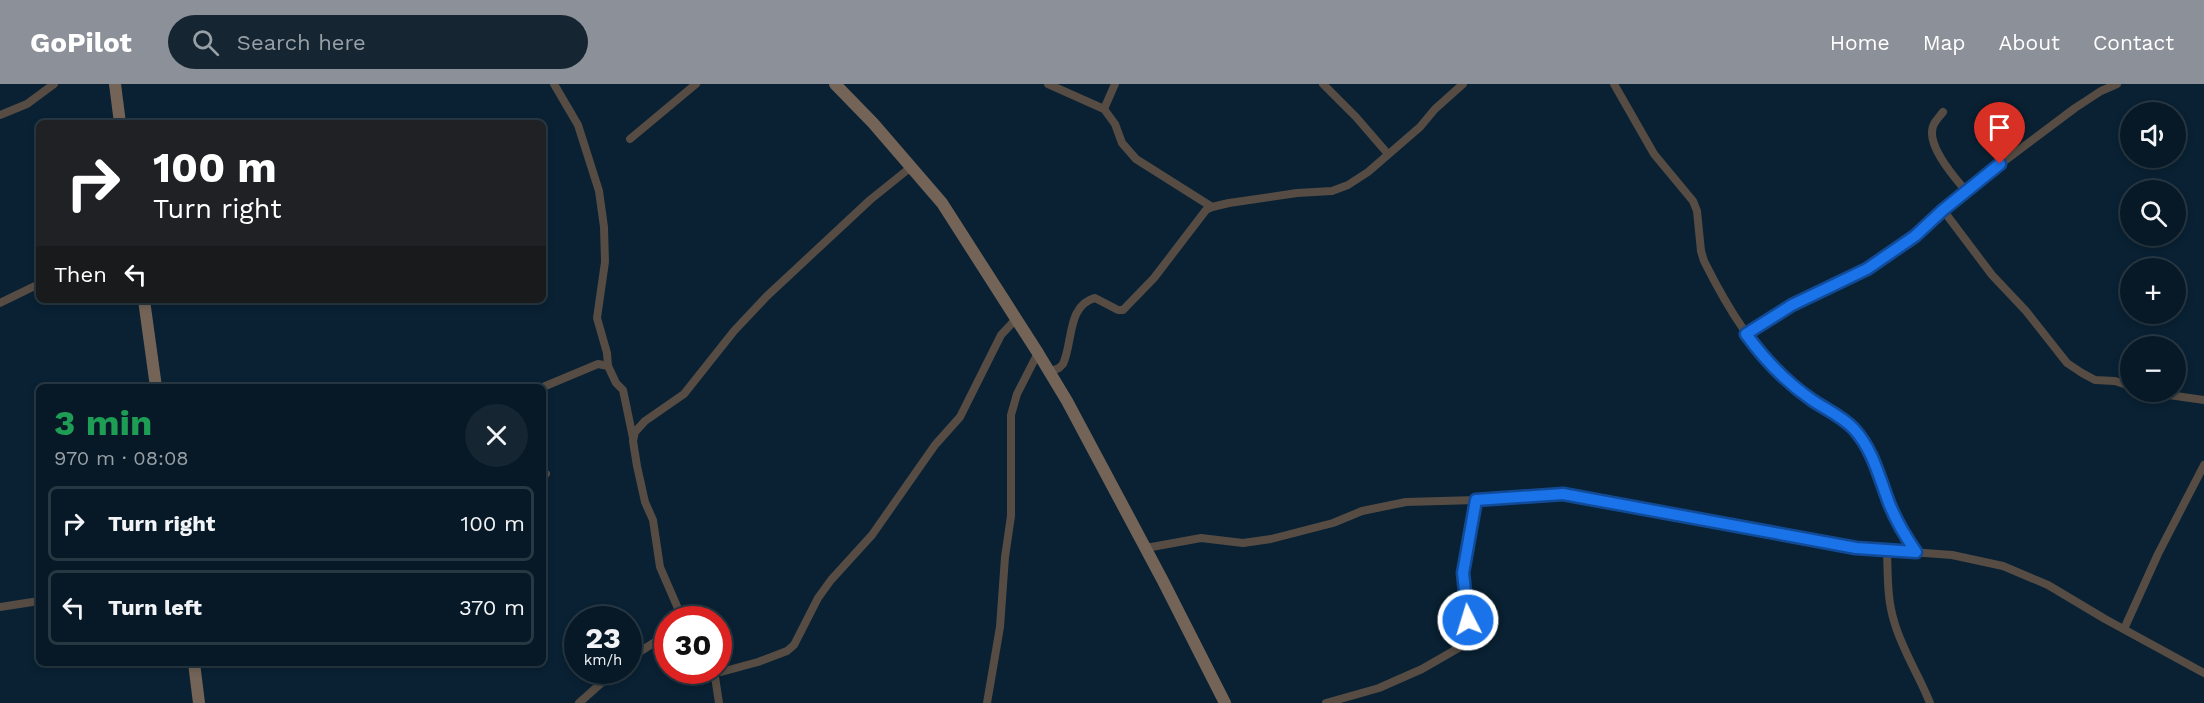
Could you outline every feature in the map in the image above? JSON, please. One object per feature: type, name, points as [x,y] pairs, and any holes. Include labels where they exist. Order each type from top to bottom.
[{"type":"main road","points":[[115,84],[120,120]]},
{"type":"main road","points":[[835,84],[873,123],[942,203],[1038,353],[1067,401],[1146,548],[1225,703]]},
{"type":"main road","points":[[144,303],[156,384]]},
{"type":"main road","points":[[194,666],[199,703]]},
{"type":"street","points":[[0,115],[27,104],[54,84]]},
{"type":"street","points":[[554,84],[579,125],[599,191],[604,227],[605,262],[597,318],[607,353],[608,366],[623,390],[645,502],[653,520],[660,567],[677,606]]},
{"type":"street","points":[[630,139],[696,84]]},
{"type":"street","points":[[1048,84],[1104,109],[1115,124],[1122,143],[1136,159],[1212,207]]},
{"type":"street","points":[[1104,109],[1115,84]]},
{"type":"street","points":[[1323,84],[1388,154]]},
{"type":"street","points":[[1049,372],[1063,364],[1075,318],[1084,303],[1095,298],[1123,310],[1154,279],[1200,216],[1212,207],[1298,192],[1332,191],[1348,185],[1420,127],[1435,109],[1463,84]]},
{"type":"street","points":[[1614,84],[1654,154],[1693,201],[1697,211],[1704,261],[1746,334],[1761,355],[1790,382],[1853,427],[1866,445],[1880,473],[1901,531],[1916,552]]},
{"type":"street","points":[[1746,334],[1792,305],[1867,269],[1915,236],[1966,191],[2074,108],[2117,84]]},
{"type":"street","points":[[1942,112],[1933,125],[1932,139],[1945,165],[1966,191]]},
{"type":"street","points":[[633,441],[635,432],[640,426],[684,394],[734,331],[767,296],[870,200],[911,167]]},
{"type":"street","points":[[1943,210],[1992,275],[2026,311],[2067,363],[2082,374],[2096,380],[2120,383]]},
{"type":"street","points":[[0,303],[36,285]]},
{"type":"street","points":[[732,669],[787,651],[794,645],[818,598],[831,580],[872,535],[935,445],[960,417],[1000,335],[1016,319]]},
{"type":"street","points":[[987,703],[1000,627],[1005,557],[1011,516],[1011,415],[1017,394],[1038,353]]},
{"type":"street","points":[[546,386],[598,364],[608,366]]},
{"type":"street","points":[[2186,397],[2204,400]]},
{"type":"street","points":[[629,418],[646,418],[654,415]]},
{"type":"street","points":[[2124,629],[2158,554],[2204,465]]},
{"type":"street","points":[[1146,548],[1201,538],[1243,543],[1271,539],[1334,523],[1362,511],[1406,502],[1563,494],[1856,548],[1952,555],[2003,566],[2048,585],[2204,673]]},
{"type":"street","points":[[1326,703],[1379,688],[1404,678],[1462,646],[1467,640],[1468,620],[1463,573],[1476,500]]},
{"type":"street","points":[[1887,551],[1890,603],[1894,622],[1930,703]]},
{"type":"street","points":[[0,607],[36,601]]},
{"type":"street","points":[[579,703],[600,684]]},
{"type":"street","points":[[717,684],[719,703]]},
{"type":"route","points":[[1468,620],[1463,573],[1476,500],[1563,494],[1856,548],[1916,552],[1901,531],[1880,473],[1866,445],[1853,427],[1790,382],[1761,355],[1746,334],[1792,305],[1867,269],[1915,236],[2000,164]]}]
